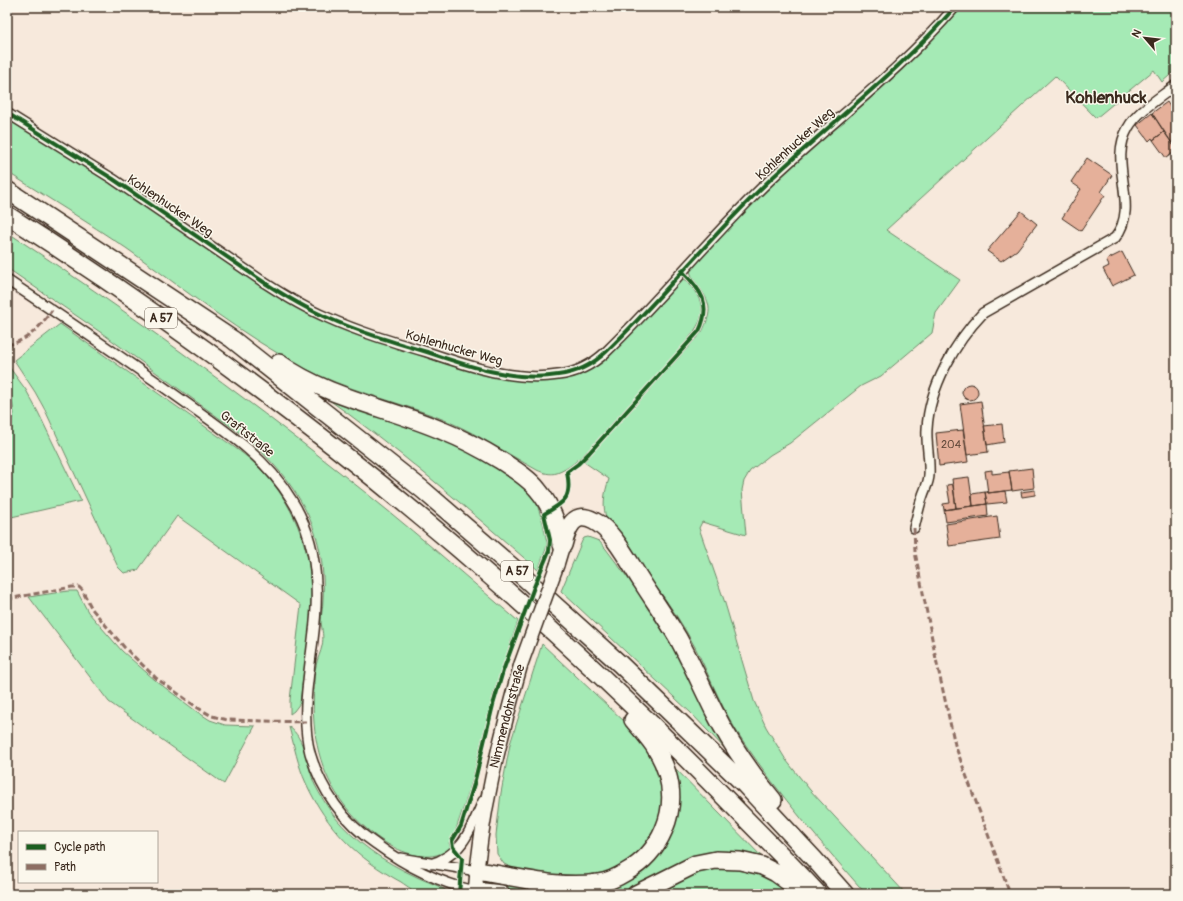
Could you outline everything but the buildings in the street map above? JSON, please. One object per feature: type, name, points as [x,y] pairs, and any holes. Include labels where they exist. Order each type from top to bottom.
[{"type":"highway","name":"A 57","points":[[7,190],[232,339],[423,490],[518,572],[620,664],[745,785],[816,860],[845,894]]},
{"type":"highway","name":"A 57","points":[[7,215],[146,307],[228,366],[310,428],[432,527],[501,586],[598,673],[697,769],[818,894]]},
{"type":"highway","points":[[191,312],[270,357],[291,372],[316,386],[442,431],[483,450],[537,488],[545,498],[556,521],[562,545]]},
{"type":"highway","points":[[562,545],[568,526],[577,518],[593,520],[600,524],[611,536],[677,637],[714,711],[742,760],[786,815],[816,860]]},
{"type":"highway","points":[[477,871],[575,886],[600,883],[618,877],[636,867],[651,852],[660,840],[670,812],[668,773],[655,746],[632,719],[598,673]]},
{"type":"highway","points":[[636,894],[696,864],[716,860],[740,861],[762,866],[776,873],[805,894]]},
{"type":"highway","points":[[475,892],[501,894]]},
{"type":"street","name":"Kohlenhucker Weg","points":[[7,113],[113,179],[265,284],[320,314],[373,335],[474,367],[516,375],[556,376],[574,372],[585,367],[596,361],[606,352],[772,177],[892,71],[925,40],[955,7]]},
{"type":"street","points":[[914,528],[929,476],[927,431],[928,412],[933,395],[946,365],[970,326],[983,313],[1115,238],[1123,227],[1126,209],[1120,154],[1122,141],[1128,128],[1139,115],[1176,85]]},
{"type":"street","name":"Graftstraße","points":[[7,280],[138,368],[244,445],[269,468],[292,501],[304,525],[315,565],[317,586],[316,606],[306,704],[306,722],[310,753],[322,782],[329,796],[340,812],[353,826],[370,840],[414,869],[444,883],[475,892]]},
{"type":"street","name":"Nimmendohrstraße","points":[[475,892],[481,839],[490,786],[503,727],[521,664],[557,565],[562,545]]},
{"type":"street","points":[[430,864],[446,858],[461,846],[476,818],[490,786]]},
{"type":"street","name":"Graftstraße","points":[[396,858],[477,871]]},
{"type":"green space","points":[[962,7],[1176,7],[1176,70],[1162,82],[1154,70],[1096,118],[1055,76],[886,230],[960,280],[936,313],[932,333],[881,376],[861,386],[790,443],[770,455],[750,471],[744,481],[742,490],[746,535],[702,522],[699,528],[724,600],[754,701],[766,727],[786,760],[810,790],[906,894],[866,894],[787,801],[743,741],[723,707],[686,630],[665,598],[607,521],[604,510],[604,500],[609,479],[584,462],[702,332],[708,318],[709,307],[705,296],[692,277],[690,270],[773,184],[899,72],[942,30]]},
{"type":"green space","points":[[7,118],[132,197],[249,278],[297,307],[354,333],[465,369],[501,378],[537,381],[563,379],[583,373],[607,358],[682,279],[686,280],[693,289],[701,305],[702,312],[697,327],[684,344],[598,440],[573,464],[565,469],[552,474],[544,473],[450,422],[336,383],[320,376],[281,355],[235,326],[126,248],[7,172]]},
{"type":"green space","points":[[7,232],[137,321],[222,382],[391,513],[518,621],[494,692],[472,781],[455,832],[449,843],[451,848],[436,855],[421,856],[406,852],[384,842],[363,826],[351,813],[340,799],[326,773],[317,746],[313,702],[314,674],[323,640],[321,622],[323,603],[322,564],[316,535],[310,519],[302,504],[283,476],[248,439],[103,334],[7,268]]},
{"type":"green space","points":[[60,324],[245,455],[267,476],[286,503],[301,534],[306,550],[311,582],[311,612],[300,703],[290,714],[290,700],[301,605],[177,516],[138,570],[124,573],[118,567],[45,410],[14,360]]},
{"type":"green space","points":[[7,364],[26,390],[38,412],[81,501],[7,518],[7,421],[11,420],[14,414],[12,400],[7,391]]},
{"type":"green space","points":[[318,392],[449,440],[512,476],[531,494],[536,501],[543,523],[547,543],[538,570],[403,456]]},
{"type":"green space","points":[[588,537],[599,541],[606,549],[666,629],[727,751],[691,713],[561,591],[582,541],[584,538]]},
{"type":"green space","points":[[77,591],[88,612],[122,651],[155,680],[196,711],[210,720],[225,725],[255,726],[224,784],[109,702],[29,597]]},
{"type":"green space","points":[[542,644],[642,738],[659,766],[663,797],[662,813],[657,828],[649,841],[628,863],[599,876],[567,878],[515,869],[504,864],[497,854],[496,835],[501,793],[510,744]]},
{"type":"green space","points":[[289,727],[299,738],[317,789],[331,812],[342,825],[361,843],[381,858],[442,888],[450,894],[426,895],[415,891],[371,863],[345,841],[324,814],[306,783],[298,763]]},
{"type":"green space","points":[[669,762],[768,863],[742,855],[626,894],[537,894],[501,887],[501,882],[575,890],[656,852]]},
{"type":"green space","points":[[717,867],[743,868],[771,878],[795,894],[653,894],[702,870]]},
{"type":"marked path","points":[[7,345],[15,343],[28,336],[43,322],[52,310]]},
{"type":"marked path","points":[[914,528],[915,552],[955,745],[1010,894]]},
{"type":"marked path","points":[[7,599],[79,587],[92,609],[124,647],[156,678],[198,708],[212,716],[227,720],[306,722]]},
{"type":"cycle path","points":[[7,113],[113,179],[295,302],[351,327],[475,367],[508,374],[541,377],[565,374],[584,368],[606,352],[751,198],[890,73],[955,7]]},
{"type":"cycle path","points":[[459,894],[462,858],[453,847],[452,841],[461,826],[474,784],[493,705],[503,671],[549,551],[550,540],[544,514],[558,506],[566,498],[569,487],[567,472],[589,453],[699,331],[703,321],[704,305],[699,291],[682,271]]},
{"type":"district","name":"Kohlenhuck","points":[[1106,97]]}]
